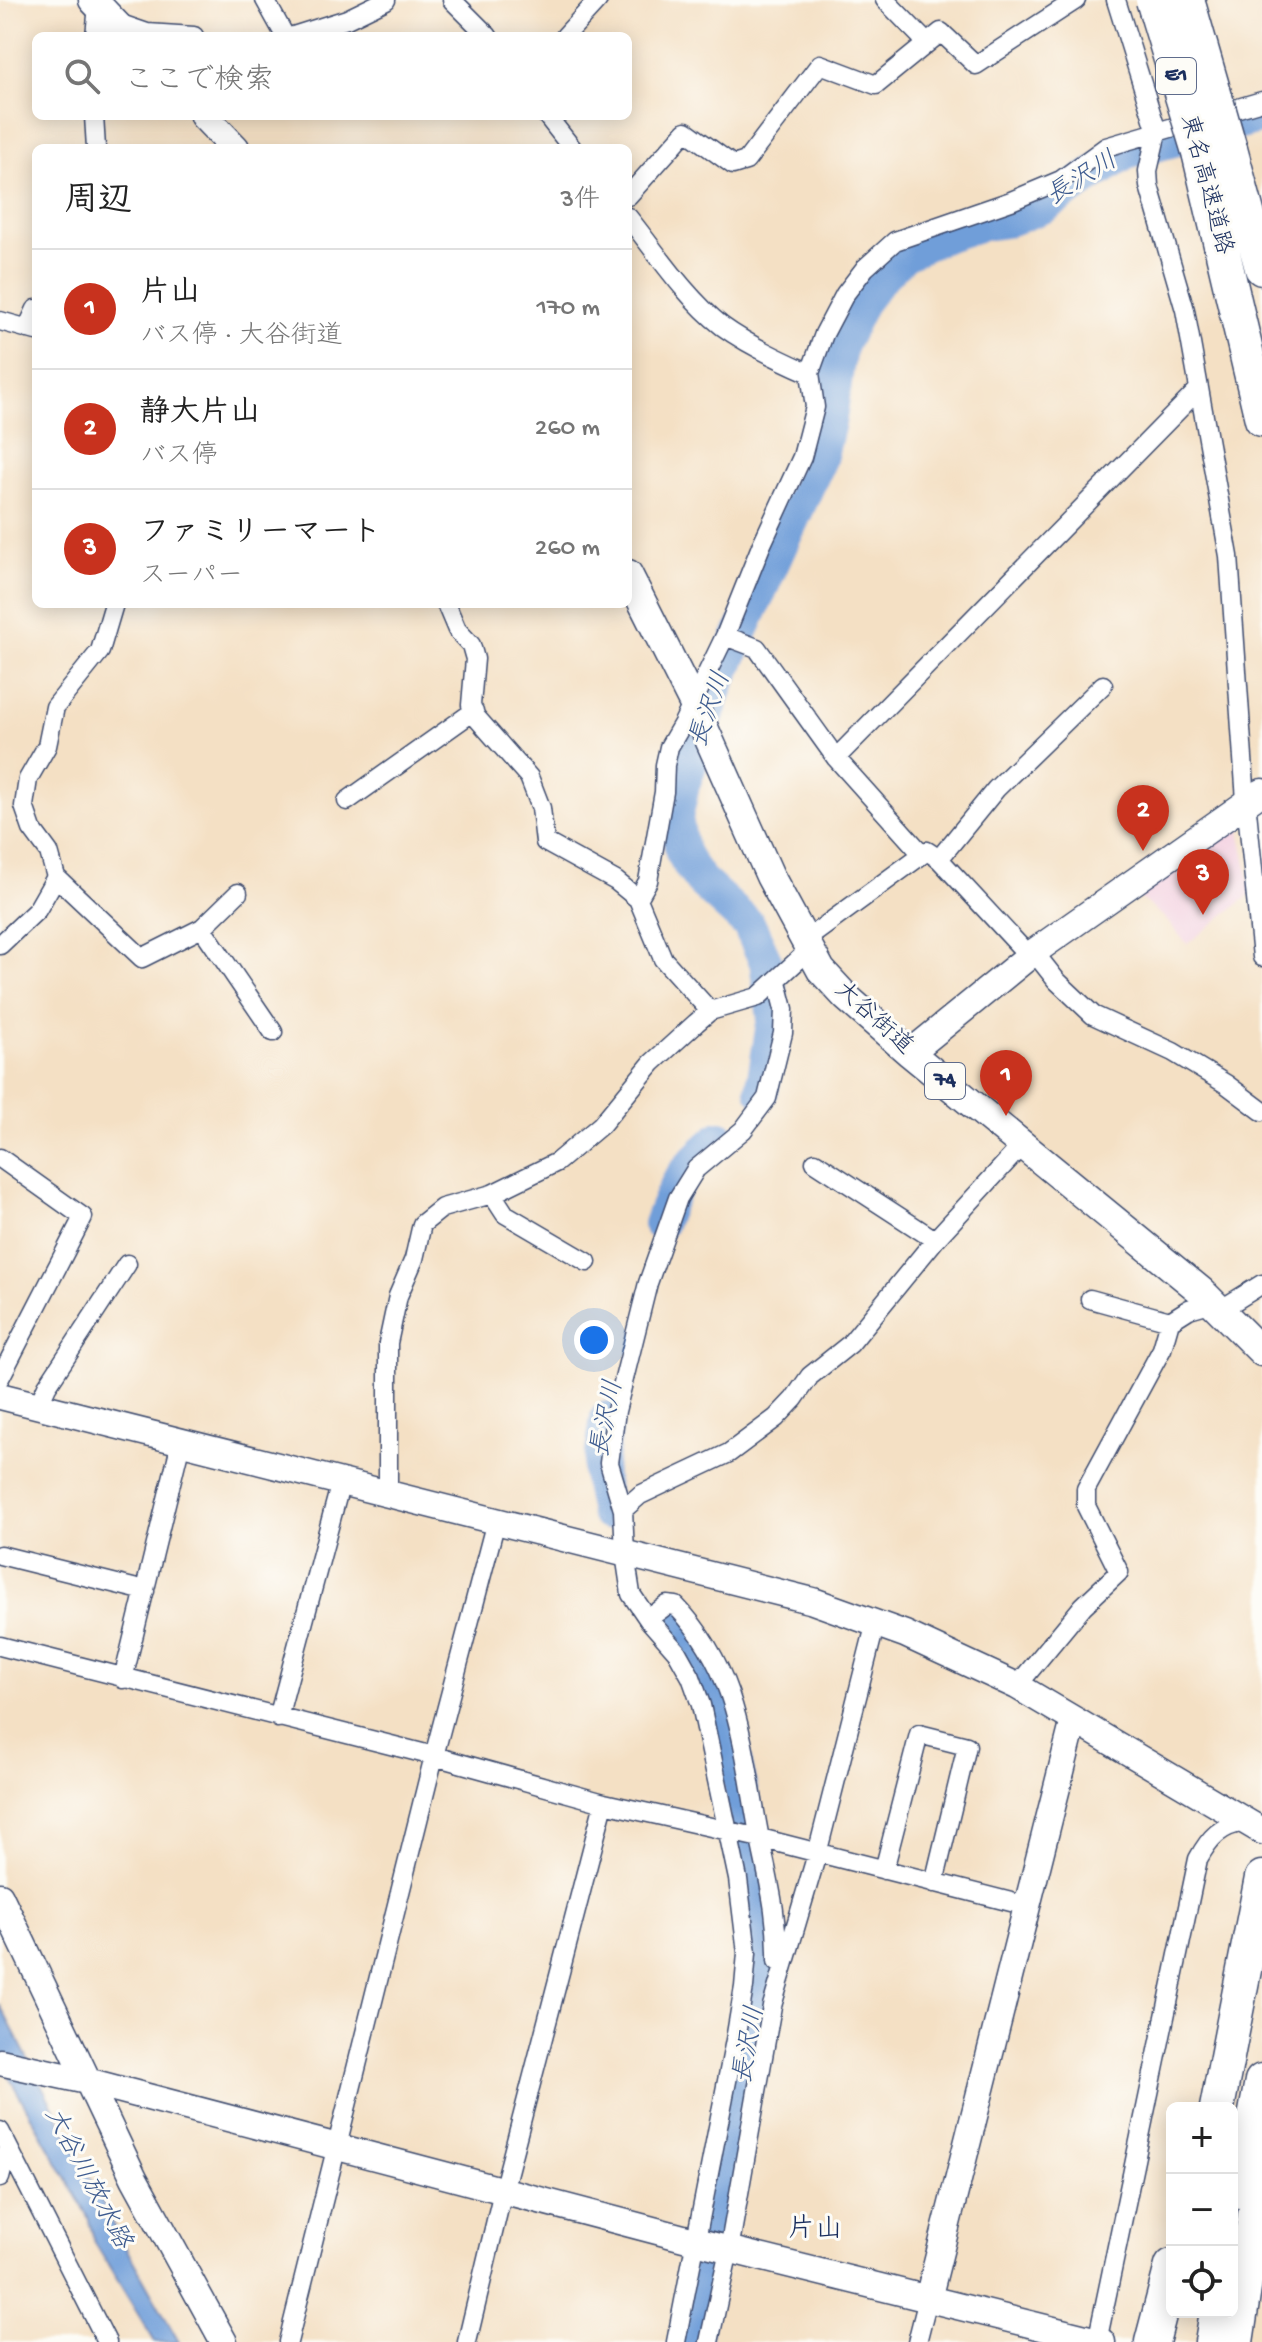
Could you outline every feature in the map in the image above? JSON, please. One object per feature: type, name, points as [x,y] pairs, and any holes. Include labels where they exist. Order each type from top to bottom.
[{"type":"highway","name":"東名高速道路","points":[[1153,0],[1262,268]]},
{"type":"highway","name":"東名高速道路","points":[[1187,0],[1262,419]]},
{"type":"highway","points":[[1217,2102],[1262,1878]]},
{"type":"highway","points":[[1238,2206],[1262,2081]]},
{"type":"highway","points":[[1236,2342],[1262,2168]]},
{"type":"highway","points":[[1152,2342],[1166,2289]]},
{"type":"highway","points":[[1168,2342],[1173,2318]]},
{"type":"highway","points":[[1212,2342],[1216,2318]]},
{"type":"main road","points":[[208,120],[231,144]]},
{"type":"main road","name":"大谷街道","points":[[632,582],[692,702],[770,876],[821,970],[846,997],[910,1053],[1216,1306],[1262,1352]]},
{"type":"street","points":[[265,0],[283,32]]},
{"type":"street","points":[[306,32],[347,19],[386,0]]},
{"type":"street","points":[[452,0],[484,32]]},
{"type":"street","points":[[569,32],[598,0]]},
{"type":"street","points":[[885,0],[926,42]]},
{"type":"street","points":[[632,192],[686,131],[733,165],[746,161],[820,64],[876,85],[941,32],[976,65],[1076,0]]},
{"type":"street","points":[[1116,0],[1156,133],[1148,171],[1149,186],[1185,310],[1229,556],[1254,796],[1262,957]]},
{"type":"street","points":[[105,20],[144,32]]},
{"type":"street","points":[[638,899],[648,881],[669,747],[726,636],[761,546],[802,457],[815,407],[810,373],[824,334],[845,294],[865,268],[895,241],[1011,201],[1061,180],[1106,147],[1262,101]]},
{"type":"street","points":[[94,120],[96,144]]},
{"type":"street","points":[[550,120],[569,144]]},
{"type":"street","points":[[632,222],[690,294],[722,325],[779,360],[810,373]]},
{"type":"street","points":[[0,322],[31,330]]},
{"type":"street","points":[[836,758],[1199,389]]},
{"type":"street","points":[[113,608],[100,651],[55,707],[47,746],[28,779],[24,806],[32,829],[49,852],[56,877],[142,958],[202,928],[238,893]]},
{"type":"street","points":[[448,608],[457,630],[471,645],[475,659],[471,691],[476,717],[529,777],[541,808],[545,842],[616,881],[638,899],[663,959],[710,1011]]},
{"type":"street","points":[[726,636],[757,648],[836,758],[930,857],[1093,1015],[1173,1052],[1226,1084],[1262,1111]]},
{"type":"street","points":[[388,1493],[388,1343],[398,1296],[414,1259],[422,1224],[442,1208],[492,1194],[538,1174],[576,1148],[601,1125],[673,1042],[710,1011],[758,997],[777,983],[807,946],[930,857],[1103,685]]},
{"type":"street","points":[[347,801],[474,711]]},
{"type":"street","points":[[910,1053],[1032,954],[1254,796]]},
{"type":"street","points":[[0,945],[37,910],[56,877]]},
{"type":"street","points":[[202,928],[273,1032]]},
{"type":"street","points":[[709,2342],[712,2246],[747,1953],[744,1915],[709,1733],[691,1677],[677,1652],[631,1594],[623,1510],[609,1463],[616,1411],[648,1283],[678,1198],[696,1169],[743,1130],[767,1098],[783,1033],[784,1009],[777,983]]},
{"type":"street","points":[[623,1510],[640,1495],[729,1453],[776,1418],[815,1371],[850,1344],[935,1240],[1023,1144]]},
{"type":"street","points":[[0,1158],[83,1217],[0,1378]]},
{"type":"street","points":[[815,1162],[935,1240]]},
{"type":"street","points":[[492,1194],[505,1214],[587,1262]]},
{"type":"street","points":[[38,1406],[47,1386],[127,1264]]},
{"type":"street","points":[[1017,1686],[1083,1606],[1119,1572],[1086,1506],[1086,1489],[1162,1349],[1170,1321],[1189,1309],[1216,1306],[1262,1284]]},
{"type":"street","points":[[1090,1299],[1170,1321]]},
{"type":"street","points":[[0,1396],[813,1601],[876,1622],[1017,1686],[1253,1826]]},
{"type":"street","points":[[123,1679],[181,1442]]},
{"type":"street","points":[[278,1718],[341,1482]]},
{"type":"street","points":[[288,2342],[496,1521]]},
{"type":"street","points":[[0,1555],[145,1591]]},
{"type":"street","points":[[648,1619],[667,1605],[676,1606],[688,1618],[719,1664],[735,1704],[777,1914],[777,1963],[772,2006]]},
{"type":"street","points":[[676,2342],[712,2246],[772,2006],[817,1854],[876,1622]]},
{"type":"street","points":[[0,1646],[434,1756],[604,1803],[760,1838],[1027,1906]]},
{"type":"street","points":[[917,2342],[1074,1720]]},
{"type":"street","points":[[884,1870],[919,1734],[967,1746],[934,1883]]},
{"type":"street","points":[[467,2342],[604,1803]]},
{"type":"street","points":[[0,2062],[87,2081],[712,2246],[1099,2342],[1198,1859],[1210,1837],[1229,1824],[1253,1826]]},
{"type":"street","points":[[0,1896],[134,2178],[224,2342]]},
{"type":"street","points":[[0,2178],[4,2139]]},
{"type":"street","points":[[4,2139],[107,2342]]},
{"type":"shaded area","points":[[1238,818],[1251,894],[1187,944],[1164,917],[1133,893]]},
{"type":"water","name":"大谷川放水路","points":[[0,2005],[127,2250],[179,2342],[155,2342],[95,2243],[88,2217],[0,2061]]},
{"type":"waterway","name":"長沢川","points":[[762,1090],[774,1018],[766,962],[749,925],[701,881],[690,866],[682,852],[676,818],[683,785],[719,681],[820,459],[830,418],[840,347],[861,303],[881,277],[905,254],[941,237],[978,225],[1005,221],[1045,206],[1126,153],[1262,116]]},
{"type":"waterway","name":"長沢川","points":[[660,1224],[682,1176],[720,1138]]},
{"type":"waterway","name":"長沢川","points":[[607,1418],[599,1474],[607,1513]]},
{"type":"waterway","name":"長沢川","points":[[673,1617],[702,1661],[727,1728],[765,1929],[764,1967],[756,2028],[693,2342]]},
{"type":"place","name":"静大片山","points":[[1143,851]]},
{"type":"place","name":"ファミリーマート","points":[[1203,915]]},
{"type":"place","name":"片山","points":[[1006,1116]]},
{"type":"district","name":"片山","points":[[815,2230]]}]
